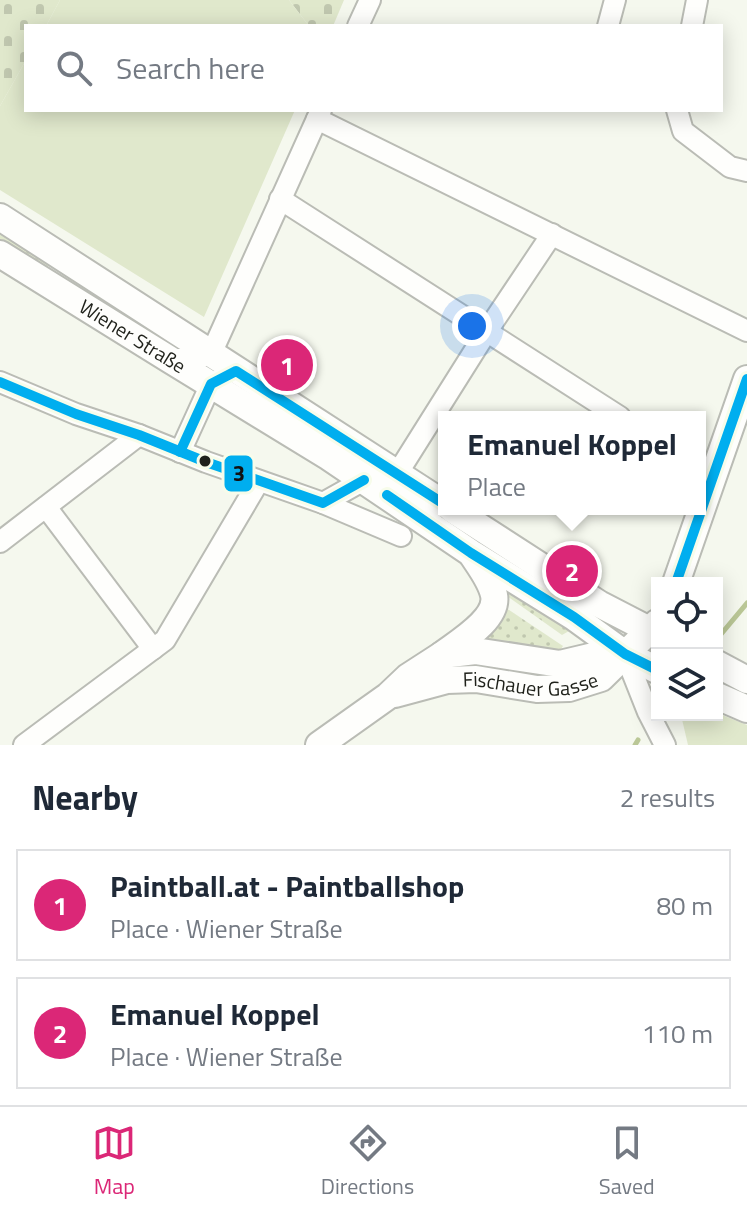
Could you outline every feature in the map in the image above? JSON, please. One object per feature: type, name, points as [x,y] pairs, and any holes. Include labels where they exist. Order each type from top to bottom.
[{"type":"main road","name":"Wiener Straße","points":[[0,217],[438,500]]},
{"type":"main road","name":"Wiener Straße","points":[[0,254],[364,480],[471,553],[574,617],[625,654],[651,667]]},
{"type":"main road","points":[[707,474],[747,379]]},
{"type":"main road","points":[[461,515],[599,604],[651,627]]},
{"type":"main road","points":[[678,577],[695,515]]},
{"type":"main road","name":"Fischauer Gasse","points":[[319,745],[489,617],[495,606],[494,594],[471,553]]},
{"type":"main road","points":[[625,654],[651,632]]},
{"type":"main road","name":"Fischauer Gasse","points":[[442,655],[475,651],[560,664],[598,655],[625,654]]},
{"type":"main road","name":"Fischauer Gasse","points":[[388,696],[447,680],[476,679],[537,689],[569,688],[601,678],[625,654]]},
{"type":"main road","points":[[723,667],[747,680]]},
{"type":"main road","points":[[723,699],[747,709]]},
{"type":"street","points":[[359,24],[370,0]]},
{"type":"street","points":[[609,24],[615,0]]},
{"type":"street","points":[[692,24],[697,0]]},
{"type":"street","points":[[678,112],[683,131],[730,167],[747,171]]},
{"type":"street","points":[[169,359],[195,359],[211,354],[319,114],[747,331]]},
{"type":"street","points":[[280,199],[611,411]]},
{"type":"street","points":[[397,474],[552,234]]},
{"type":"street","points":[[180,452],[211,384],[236,371]]},
{"type":"street","points":[[0,382],[76,414],[323,503],[401,536]]},
{"type":"street","points":[[0,542],[139,435]]},
{"type":"street","points":[[323,503],[364,480]]},
{"type":"street","points":[[24,745],[165,640],[259,481]]},
{"type":"street","points":[[46,507],[153,649]]},
{"type":"street","points":[[625,654],[665,745]]},
{"type":"green space","points":[[0,0],[60,0],[47,24],[24,24],[24,64],[0,106]]},
{"type":"green space","points":[[60,0],[289,0],[307,24],[47,24]]},
{"type":"green space","points":[[289,0],[344,0],[334,24],[307,24]]},
{"type":"green space","points":[[24,64],[24,112],[294,112],[204,317],[0,190],[0,106]]},
{"type":"green space","points":[[0,230],[53,265],[41,268],[0,242]]},
{"type":"green space","points":[[507,590],[569,631],[562,635],[504,594]]},
{"type":"green space","points":[[503,606],[563,646],[561,649],[551,653],[471,641]]},
{"type":"green space","points":[[723,715],[747,725],[747,745],[688,745],[682,721],[723,721]]},
{"type":"waterway","points":[[723,632],[747,603]]},
{"type":"waterway","points":[[635,745],[638,740]]},
{"type":"transit line","name":"3","points":[[180,452],[211,384],[236,371],[438,500]]},
{"type":"transit line","name":"3","points":[[706,497],[747,379]]},
{"type":"transit line","name":"3","points":[[0,382],[76,414],[323,503],[364,480]]},
{"type":"transit line","name":"3","points":[[387,495],[471,553],[574,617],[625,654],[651,667]]},
{"type":"transit line","name":"3","points":[[678,577],[700,515]]},
{"type":"place","name":"Paintball.at - Paintballshop","points":[[287,365]]},
{"type":"place","name":"Emanuel Koppel","points":[[572,571]]}]
